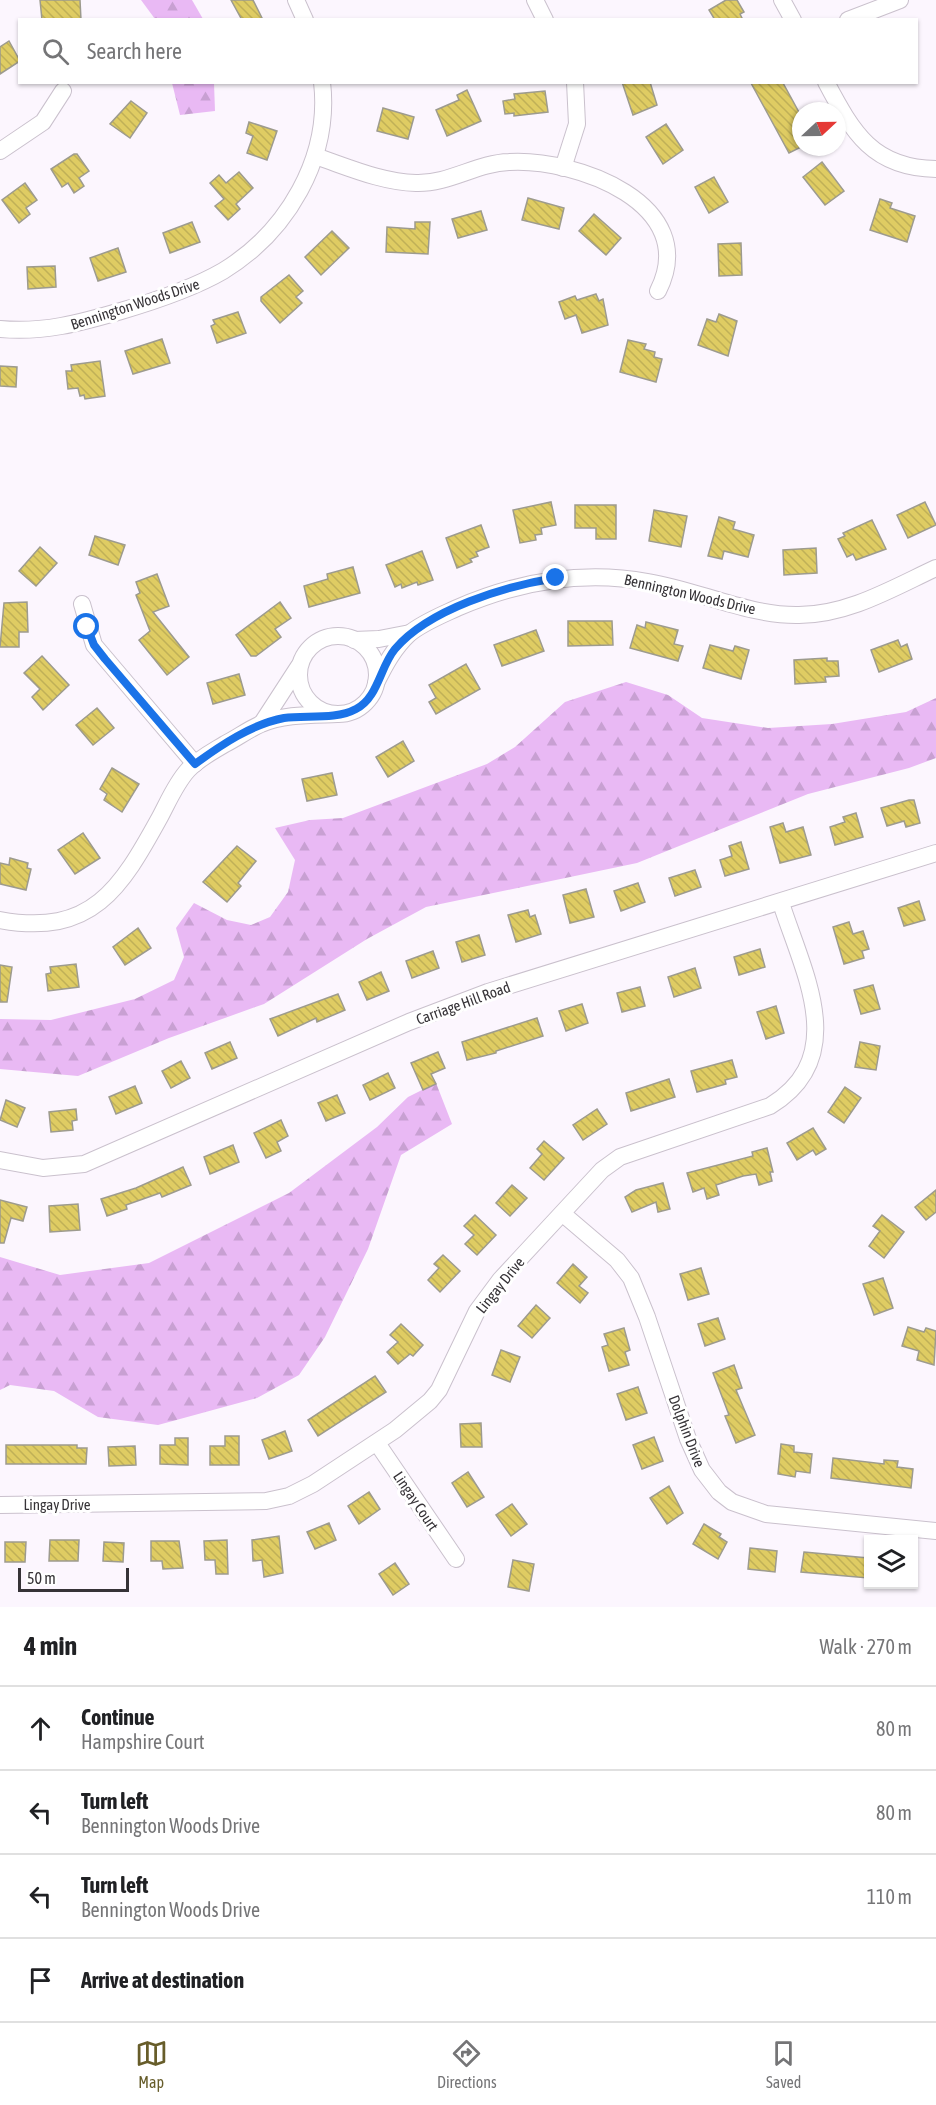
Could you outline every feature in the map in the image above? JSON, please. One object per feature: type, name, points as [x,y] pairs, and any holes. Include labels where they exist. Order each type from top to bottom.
[{"type":"street","points":[[296,0],[304,18]]},
{"type":"street","points":[[535,0],[544,18]]},
{"type":"street","points":[[782,0],[792,18]]},
{"type":"street","points":[[853,18],[900,0]]},
{"type":"street","name":"Bennington Woods Drive","points":[[0,329],[36,331],[65,327],[157,299],[214,276],[244,257],[277,225],[300,190],[315,156],[322,125],[322,84]]},
{"type":"street","points":[[564,168],[577,124],[574,84]]},
{"type":"street","points":[[827,84],[851,127],[876,153],[902,165],[936,169]]},
{"type":"street","points":[[0,151],[43,122],[63,91]]},
{"type":"street","points":[[315,156],[374,176],[410,183],[440,181],[510,162],[564,168],[620,189],[652,215],[664,236],[668,252],[665,277],[658,291]]},
{"type":"street","name":"Bennington Woods Drive","points":[[262,723],[307,651],[320,640],[337,636],[354,640],[379,639],[410,633],[486,596],[506,589],[556,578],[589,576],[641,581],[778,614],[807,615],[835,611],[860,602],[936,568]]},
{"type":"street","points":[[82,604],[94,645],[195,764]]},
{"type":"street","name":"Bennington Woods Drive","points":[[0,920],[31,924],[52,922],[80,913],[107,897],[129,871],[179,782],[195,764],[262,723],[298,716],[337,714],[353,711],[363,705],[371,695],[388,658],[410,633]]},
{"type":"street","points":[[354,640],[372,656],[376,669],[376,683]]},
{"type":"street","points":[[301,663],[301,686],[308,699],[322,710],[337,714]]},
{"type":"street","name":"Carriage Hill Road","points":[[0,1160],[43,1168],[84,1164],[409,1022],[488,992],[781,903],[936,853]]},
{"type":"street","name":"Lingay Drive","points":[[0,1505],[225,1504],[266,1501],[297,1492],[377,1443],[430,1401],[439,1390],[477,1311],[500,1280],[613,1161],[770,1106],[786,1095],[801,1080],[814,1051],[816,1018],[781,903]]},
{"type":"street","name":"Dolphin Drive","points":[[563,1214],[617,1260],[631,1278],[688,1439],[702,1470],[719,1492],[739,1506],[766,1514],[936,1531]]},
{"type":"street","name":"Lingay Court","points":[[377,1443],[456,1559]]},
{"type":"green space","points":[[141,0],[192,0],[202,18],[154,18]]},
{"type":"green space","points":[[172,84],[214,84],[215,111],[180,115]]},
{"type":"green space","points":[[626,682],[668,695],[702,718],[768,728],[832,724],[906,712],[936,698],[936,758],[909,768],[808,794],[637,863],[426,907],[367,939],[264,1004],[169,1038],[78,1076],[0,1069],[0,1019],[51,1020],[135,999],[174,980],[184,957],[176,928],[194,903],[227,920],[251,925],[270,917],[288,892],[295,860],[275,828],[310,820],[343,818],[487,764],[515,747],[565,702]]},
{"type":"green space","points":[[436,1083],[452,1124],[401,1155],[368,1249],[325,1337],[299,1375],[257,1398],[158,1425],[98,1417],[54,1391],[10,1385],[0,1390],[0,1257],[60,1275],[149,1263],[289,1193],[377,1127],[408,1097]]},
{"type":"building","points":[[40,0],[80,0],[81,18],[42,18]]},
{"type":"building","points":[[231,0],[253,0],[262,18],[241,18]]},
{"type":"building","points":[[726,0],[737,0],[744,12],[740,14],[742,18],[714,18],[709,10]]},
{"type":"building","points":[[9,41],[18,57],[18,62],[0,74],[0,47]]},
{"type":"building","points":[[623,84],[651,84],[657,105],[633,115]]},
{"type":"building","points":[[752,84],[784,84],[793,102],[792,152],[789,153]]},
{"type":"building","points":[[467,90],[481,121],[447,136],[436,110],[459,100],[457,95]]},
{"type":"building","points":[[545,91],[548,112],[514,116],[514,113],[505,114],[503,101],[515,99],[514,94]]},
{"type":"building","points":[[131,101],[147,113],[130,138],[110,124]]},
{"type":"building","points":[[383,108],[414,117],[408,139],[377,131]]},
{"type":"building","points":[[249,122],[277,131],[267,160],[247,153],[253,136],[246,133]]},
{"type":"building","points":[[666,124],[683,150],[663,164],[646,137]]},
{"type":"building","points":[[77,154],[89,171],[79,178],[84,186],[74,193],[68,183],[62,187],[51,169]]},
{"type":"building","points":[[822,162],[844,191],[825,205],[803,177]]},
{"type":"building","points":[[239,172],[253,188],[236,204],[240,209],[228,220],[215,206],[224,199],[210,183],[219,175],[226,183]]},
{"type":"building","points":[[714,177],[728,202],[709,213],[695,187]]},
{"type":"building","points":[[25,183],[37,200],[26,208],[30,214],[19,223],[2,200]]},
{"type":"building","points":[[528,198],[564,208],[559,229],[522,220]]},
{"type":"building","points":[[880,199],[892,203],[890,208],[915,216],[907,242],[870,230]]},
{"type":"building","points":[[481,211],[487,230],[458,238],[452,219]]},
{"type":"building","points":[[594,214],[621,238],[606,255],[579,231]]},
{"type":"building","points":[[192,222],[200,242],[170,253],[163,233]]},
{"type":"building","points":[[415,222],[430,222],[428,254],[386,252],[387,227],[415,229]]},
{"type":"building","points":[[332,231],[349,248],[321,275],[305,257]]},
{"type":"building","points":[[741,243],[742,275],[719,276],[718,244]]},
{"type":"building","points":[[118,248],[126,272],[98,281],[90,258]]},
{"type":"building","points":[[55,266],[56,287],[28,289],[27,267]]},
{"type":"building","points":[[289,275],[303,291],[296,297],[302,303],[280,323],[261,301],[261,297]]},
{"type":"building","points":[[596,294],[599,301],[603,299],[608,325],[582,333],[576,315],[565,319],[559,302],[575,296],[577,300]]},
{"type":"building","points":[[238,312],[246,333],[217,343],[211,326],[215,324],[213,320]]},
{"type":"building","points":[[719,314],[737,321],[728,356],[698,345],[707,319],[716,322]]},
{"type":"building","points":[[162,339],[170,363],[133,374],[125,351]]},
{"type":"building","points":[[628,340],[646,344],[644,349],[655,352],[654,357],[662,359],[656,382],[620,372]]},
{"type":"building","points":[[100,361],[105,396],[85,399],[84,395],[80,396],[78,388],[68,389],[66,371],[72,371],[71,365]]},
{"type":"building","points":[[0,366],[17,367],[16,387],[0,386]]},
{"type":"building","points":[[551,502],[556,525],[541,528],[542,534],[535,535],[536,540],[520,543],[513,510]]},
{"type":"building","points":[[925,502],[936,525],[908,538],[897,515]]},
{"type":"building","points":[[575,505],[616,505],[616,539],[596,539],[596,528],[575,528]]},
{"type":"building","points":[[654,510],[687,516],[681,547],[649,541]]},
{"type":"building","points":[[719,517],[735,522],[733,529],[754,535],[748,557],[724,551],[722,559],[708,556]]},
{"type":"building","points":[[872,520],[886,549],[856,560],[853,554],[847,557],[838,539],[845,536],[843,533]]},
{"type":"building","points":[[481,525],[489,547],[476,552],[478,556],[470,559],[472,562],[457,568],[446,538]]},
{"type":"building","points":[[95,536],[125,545],[118,565],[89,555]]},
{"type":"building","points":[[40,547],[57,563],[36,586],[19,571]]},
{"type":"building","points":[[816,548],[817,573],[784,575],[783,550]]},
{"type":"building","points":[[422,551],[433,580],[418,585],[417,582],[402,588],[401,584],[395,587],[386,565]]},
{"type":"building","points":[[353,567],[360,593],[309,607],[304,586],[328,579],[327,574]]},
{"type":"building","points":[[157,574],[169,606],[153,612],[189,657],[167,675],[139,640],[150,631],[136,595],[140,593],[136,582]]},
{"type":"building","points":[[27,602],[28,632],[19,632],[19,647],[0,647],[4,603]]},
{"type":"building","points":[[280,602],[291,618],[275,629],[281,637],[256,656],[251,656],[236,635]]},
{"type":"building","points":[[568,621],[612,621],[613,645],[568,646]]},
{"type":"building","points":[[646,622],[678,630],[674,644],[683,646],[678,661],[630,648],[637,625],[645,628]]},
{"type":"building","points":[[536,630],[544,651],[502,666],[494,645]]},
{"type":"building","points":[[898,640],[901,647],[907,644],[912,659],[879,672],[871,650]]},
{"type":"building","points":[[710,645],[733,651],[735,646],[749,650],[741,679],[703,668]]},
{"type":"building","points":[[42,656],[69,685],[43,710],[32,697],[40,689],[24,673]]},
{"type":"building","points":[[827,658],[827,661],[838,661],[839,676],[825,677],[826,682],[795,684],[794,660]]},
{"type":"building","points":[[466,664],[480,689],[436,714],[429,702],[436,698],[429,685]]},
{"type":"building","points":[[239,674],[245,695],[213,704],[207,683]]},
{"type":"building","points":[[97,708],[114,728],[93,745],[76,725]]},
{"type":"building","points":[[403,741],[414,761],[388,777],[376,757]]},
{"type":"building","points":[[112,768],[139,784],[122,812],[104,800],[107,794],[100,789]]},
{"type":"building","points":[[332,773],[337,795],[307,801],[302,779]]},
{"type":"building","points":[[914,800],[920,823],[906,827],[904,821],[887,826],[881,808]]},
{"type":"building","points":[[856,813],[863,837],[835,845],[830,827],[845,822],[843,817]]},
{"type":"building","points":[[783,823],[786,832],[803,827],[811,855],[780,863],[770,827]]},
{"type":"building","points":[[83,833],[100,858],[75,874],[58,850]]},
{"type":"building","points":[[741,842],[749,869],[725,876],[720,860],[732,856],[729,846]]},
{"type":"building","points":[[237,846],[256,861],[238,883],[241,886],[227,902],[203,882]]},
{"type":"building","points":[[10,858],[28,863],[27,868],[31,869],[26,890],[0,884],[0,863],[9,865]]},
{"type":"building","points":[[695,870],[701,887],[675,896],[669,878]]},
{"type":"building","points":[[638,883],[645,902],[621,911],[614,891]]},
{"type":"building","points":[[586,889],[594,917],[570,923],[563,895]]},
{"type":"building","points":[[919,901],[925,920],[904,926],[898,908]]},
{"type":"building","points":[[528,910],[530,917],[535,915],[541,934],[516,942],[508,915]]},
{"type":"building","points":[[849,922],[853,934],[863,931],[869,949],[862,951],[864,958],[844,964],[833,927]]},
{"type":"building","points":[[138,928],[151,948],[125,965],[113,947]]},
{"type":"building","points":[[479,935],[485,955],[462,962],[456,942]]},
{"type":"building","points":[[760,949],[765,967],[739,975],[734,957]]},
{"type":"building","points":[[433,951],[439,968],[412,978],[406,961]]},
{"type":"building","points":[[76,964],[79,987],[48,991],[46,974],[51,973],[50,967]]},
{"type":"building","points":[[0,965],[12,967],[7,1002],[0,1002]]},
{"type":"building","points":[[695,968],[701,988],[674,997],[668,977]]},
{"type":"building","points":[[381,972],[389,991],[367,1000],[359,982]]},
{"type":"building","points":[[873,985],[880,1009],[861,1014],[854,990]]},
{"type":"building","points":[[640,987],[645,1006],[622,1012],[617,993]]},
{"type":"building","points":[[338,994],[345,1010],[317,1022],[316,1018],[278,1036],[270,1019]]},
{"type":"building","points":[[582,1004],[588,1023],[566,1031],[559,1011]]},
{"type":"building","points":[[776,1006],[784,1033],[766,1039],[757,1012]]},
{"type":"building","points":[[537,1018],[543,1036],[496,1051],[496,1053],[467,1060],[462,1042]]},
{"type":"building","points":[[230,1042],[237,1058],[212,1069],[205,1053]]},
{"type":"building","points":[[860,1042],[880,1046],[876,1070],[855,1067]]},
{"type":"building","points":[[438,1052],[445,1068],[431,1074],[436,1084],[423,1090],[411,1063]]},
{"type":"building","points":[[732,1060],[737,1077],[725,1080],[726,1084],[697,1092],[691,1071]]},
{"type":"building","points":[[181,1061],[190,1078],[171,1088],[162,1071]]},
{"type":"building","points":[[388,1073],[395,1088],[370,1100],[363,1085]]},
{"type":"building","points":[[669,1079],[675,1097],[631,1111],[626,1093]]},
{"type":"building","points":[[135,1086],[142,1103],[116,1114],[109,1097]]},
{"type":"building","points":[[845,1087],[861,1098],[844,1123],[828,1112]]},
{"type":"building","points":[[337,1095],[345,1113],[326,1121],[318,1103]]},
{"type":"building","points":[[6,1100],[25,1108],[17,1127],[0,1120]]},
{"type":"building","points":[[76,1109],[77,1120],[72,1121],[73,1130],[51,1132],[49,1112]]},
{"type":"building","points":[[597,1109],[607,1124],[583,1140],[573,1125]]},
{"type":"building","points":[[281,1120],[288,1136],[277,1142],[281,1151],[266,1158],[254,1133]]},
{"type":"building","points":[[813,1128],[826,1149],[816,1155],[813,1150],[797,1160],[787,1143]]},
{"type":"building","points":[[544,1141],[564,1158],[544,1180],[530,1168],[542,1154],[537,1149]]},
{"type":"building","points":[[233,1145],[239,1162],[210,1174],[204,1157]]},
{"type":"building","points":[[767,1148],[773,1172],[770,1172],[772,1181],[759,1185],[756,1174],[716,1185],[719,1195],[707,1199],[704,1188],[693,1192],[687,1173],[753,1156],[752,1152]]},
{"type":"building","points":[[183,1167],[191,1185],[162,1197],[160,1193],[126,1205],[127,1209],[107,1216],[101,1199],[136,1188]]},
{"type":"building","points":[[663,1183],[670,1209],[658,1212],[656,1202],[632,1212],[625,1197],[636,1190]]},
{"type":"building","points":[[512,1185],[527,1198],[510,1216],[496,1203]]},
{"type":"building","points":[[936,1190],[936,1212],[926,1220],[915,1207]]},
{"type":"building","points":[[0,1200],[27,1207],[23,1221],[11,1218],[4,1243],[0,1243]]},
{"type":"building","points":[[78,1204],[80,1230],[50,1232],[49,1206]]},
{"type":"building","points":[[475,1215],[496,1235],[477,1255],[465,1244],[474,1235],[464,1226]]},
{"type":"building","points":[[882,1215],[904,1232],[884,1258],[869,1246],[880,1231],[873,1226]]},
{"type":"building","points":[[443,1255],[460,1271],[440,1292],[428,1280],[439,1268],[434,1264]]},
{"type":"building","points":[[573,1264],[587,1277],[579,1286],[588,1293],[580,1303],[557,1283]]},
{"type":"building","points":[[701,1268],[709,1294],[688,1300],[680,1274]]},
{"type":"building","points":[[883,1278],[893,1308],[874,1315],[863,1284]]},
{"type":"building","points":[[536,1305],[550,1318],[532,1338],[518,1326]]},
{"type":"building","points":[[718,1318],[725,1339],[705,1346],[698,1324]]},
{"type":"building","points":[[401,1324],[423,1345],[413,1356],[410,1354],[398,1364],[387,1352],[398,1342],[390,1335]]},
{"type":"building","points":[[908,1327],[924,1332],[926,1328],[936,1331],[934,1365],[917,1360],[919,1351],[902,1346]]},
{"type":"building","points":[[624,1328],[630,1350],[625,1352],[629,1365],[609,1371],[602,1347],[608,1345],[604,1334]]},
{"type":"building","points":[[501,1350],[520,1357],[510,1382],[492,1375]]},
{"type":"building","points":[[734,1365],[742,1388],[736,1390],[755,1435],[736,1443],[725,1416],[729,1415],[713,1373]]},
{"type":"building","points":[[375,1376],[386,1392],[318,1436],[308,1420]]},
{"type":"building","points":[[638,1387],[647,1413],[626,1420],[617,1394]]},
{"type":"building","points":[[481,1423],[482,1447],[461,1447],[460,1424]]},
{"type":"building","points":[[285,1431],[292,1451],[269,1459],[262,1440]]},
{"type":"building","points":[[225,1436],[239,1436],[239,1465],[210,1465],[210,1446],[225,1446]]},
{"type":"building","points":[[654,1437],[663,1461],[642,1469],[633,1445]]},
{"type":"building","points":[[175,1438],[188,1438],[188,1465],[160,1464],[160,1445],[175,1445]]},
{"type":"building","points":[[781,1444],[794,1446],[794,1452],[812,1454],[810,1473],[796,1471],[795,1477],[778,1474]]},
{"type":"building","points":[[6,1445],[77,1445],[77,1448],[87,1448],[86,1464],[6,1464]]},
{"type":"building","points":[[135,1446],[136,1465],[109,1466],[108,1447]]},
{"type":"building","points":[[833,1458],[884,1464],[884,1460],[898,1461],[897,1467],[913,1469],[911,1488],[831,1478]]},
{"type":"building","points":[[468,1472],[484,1497],[467,1507],[452,1483]]},
{"type":"building","points":[[669,1486],[683,1513],[667,1524],[650,1498]]},
{"type":"building","points":[[369,1492],[380,1509],[359,1524],[348,1506]]},
{"type":"building","points":[[512,1504],[527,1524],[511,1536],[496,1515]]},
{"type":"building","points":[[329,1523],[336,1540],[315,1549],[307,1532]]},
{"type":"building","points":[[704,1524],[721,1534],[719,1537],[727,1542],[718,1559],[693,1544]]},
{"type":"building","points":[[279,1536],[283,1573],[264,1577],[262,1560],[253,1561],[252,1540]]},
{"type":"building","points":[[50,1540],[79,1540],[78,1561],[49,1561]]},
{"type":"building","points":[[227,1540],[228,1574],[216,1574],[215,1560],[205,1560],[204,1541]]},
{"type":"building","points":[[151,1541],[179,1541],[183,1568],[163,1569],[162,1561],[151,1561]]},
{"type":"building","points":[[5,1542],[26,1542],[25,1562],[5,1562]]},
{"type":"building","points":[[104,1542],[124,1543],[123,1562],[103,1561]]},
{"type":"building","points":[[750,1548],[777,1551],[775,1572],[748,1569]]},
{"type":"building","points":[[804,1552],[864,1558],[864,1578],[801,1572]]},
{"type":"building","points":[[513,1560],[534,1564],[529,1591],[508,1587]]},
{"type":"building","points":[[395,1563],[409,1584],[393,1595],[379,1574]]},
{"type":"route","points":[[87,627],[94,645],[105,659],[195,764],[262,723],[298,716],[342,714],[353,711],[363,705],[374,691],[388,658],[410,633],[453,610],[506,589],[556,578]]}]
